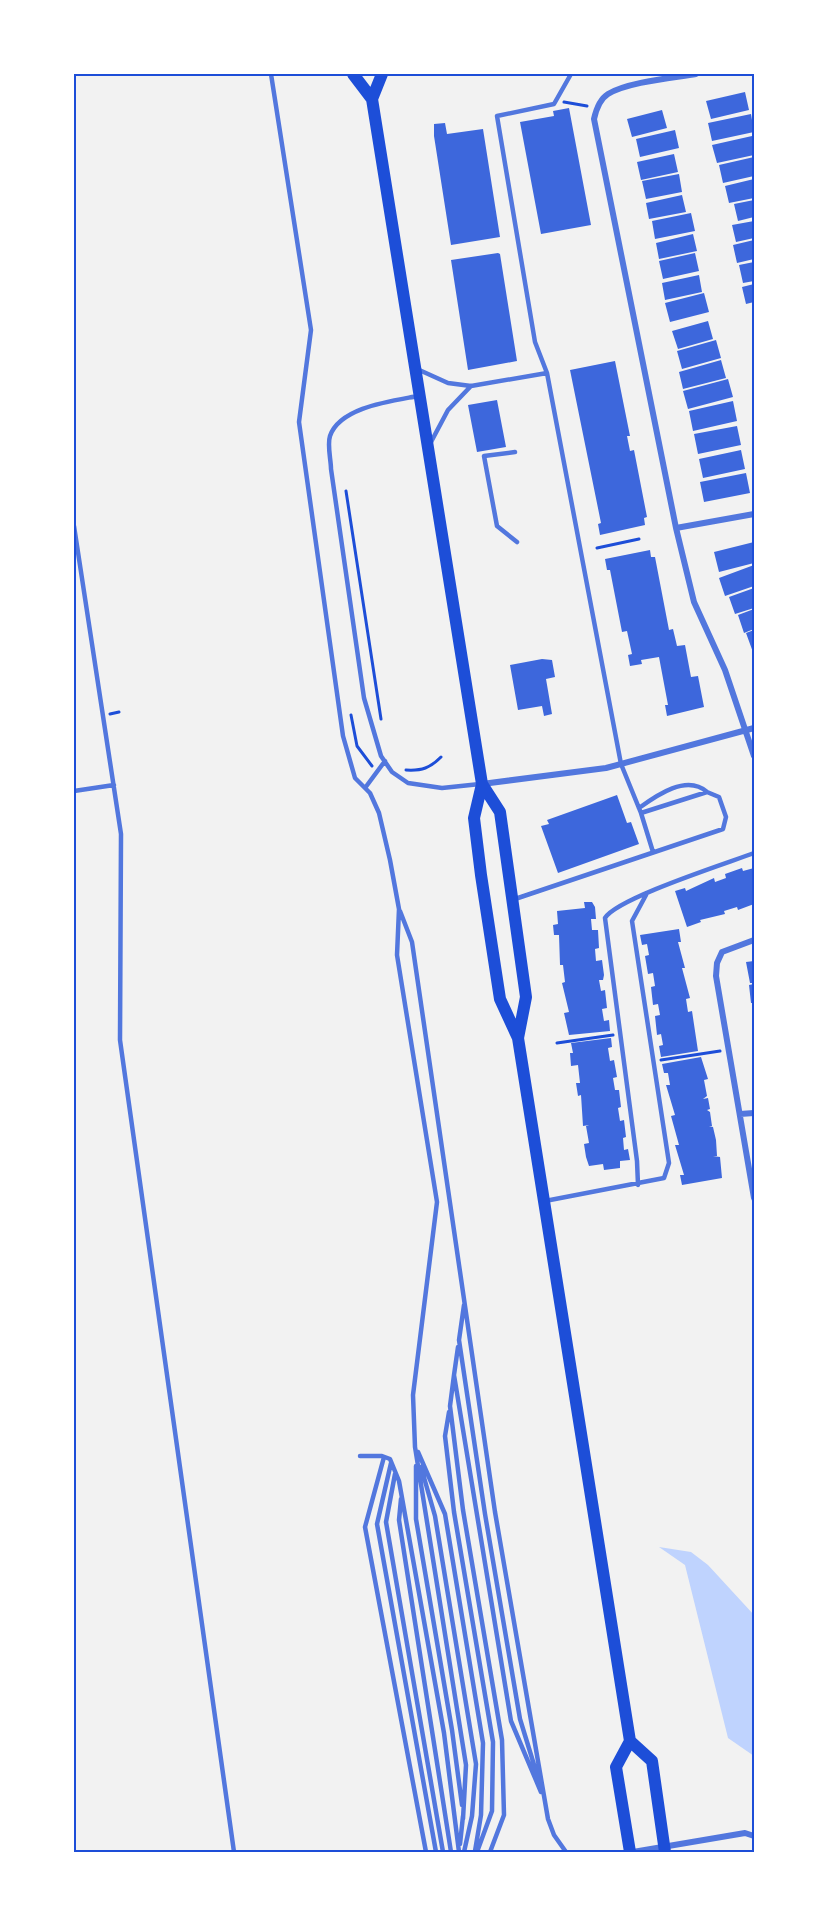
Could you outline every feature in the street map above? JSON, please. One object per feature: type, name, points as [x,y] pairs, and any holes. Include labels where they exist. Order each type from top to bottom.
[{"type":"main road","points":[[353,74],[372,99],[429,445],[482,784],[474,818],[481,875],[501,999],[518,1038],[630,1741],[616,1767],[631,1852]]},
{"type":"main road","points":[[372,99],[382,74]]},
{"type":"main road","points":[[482,784],[500,812],[526,997],[518,1038]]},
{"type":"main road","points":[[630,1741],[652,1761],[664,1850]]},
{"type":"street","points":[[696,74],[629,87],[607,95],[597,107],[594,119],[676,528],[694,602],[724,670],[754,756]]},
{"type":"street","points":[[676,528],[754,514]]},
{"type":"street","points":[[482,784],[621,764],[754,728]]},
{"type":"street","points":[[754,940],[722,952],[717,963],[716,975],[754,1198]]},
{"type":"street","points":[[740,1114],[754,1113]]},
{"type":"street","points":[[631,1852],[664,1850],[745,1833],[754,1836]]},
{"type":"lane","points":[[271,74],[311,330],[299,422],[343,736],[355,778],[365,788],[379,813],[399,909],[412,942],[495,1512],[545,1800]]},
{"type":"lane","points":[[571,74],[554,104],[497,116],[535,342],[547,373],[621,764],[653,852]]},
{"type":"lane","points":[[416,369],[448,382],[471,386],[547,373]]},
{"type":"lane","points":[[429,445],[448,410],[471,386]]},
{"type":"lane","points":[[420,396],[375,405],[340,419],[329,437],[331,469],[364,698],[385,761],[392,772],[408,783],[442,788],[482,784]]},
{"type":"lane","points":[[515,452],[484,456],[497,526],[518,542]]},
{"type":"lane","points":[[74,526],[122,834],[120,1040],[234,1852]]},
{"type":"lane","points":[[365,788],[385,761]]},
{"type":"lane","points":[[512,900],[723,829],[726,817],[719,797],[707,792],[700,785],[692,784],[662,793],[640,811]]},
{"type":"lane","points":[[74,791],[114,785]]},
{"type":"lane","points":[[640,811],[707,792]]},
{"type":"lane","points":[[638,1185],[605,918],[616,908],[646,894],[754,853]]},
{"type":"lane","points":[[545,1201],[638,1185],[664,1178],[669,1163],[632,921],[646,894]]},
{"type":"lane","points":[[399,909],[398,955],[437,1202],[413,1395],[416,1519],[452,1730],[463,1819]]},
{"type":"lane","points":[[465,1300],[446,1436],[454,1512],[492,1742],[492,1811],[476,1852]]},
{"type":"lane","points":[[459,1340],[520,1719],[554,1835],[566,1852]]},
{"type":"lane","points":[[454,1375],[511,1721],[545,1800]]},
{"type":"lane","points":[[450,1406],[463,1510],[502,1740],[504,1815],[490,1852]]},
{"type":"lane","points":[[415,1447],[466,1765],[459,1852]]},
{"type":"lane","points":[[415,1447],[435,1516],[476,1764],[472,1816],[464,1852]]},
{"type":"lane","points":[[415,1447],[445,1514],[483,1743],[481,1815],[476,1852]]},
{"type":"lane","points":[[360,1456],[384,1457],[391,1463],[396,1473],[444,1733],[459,1852]]},
{"type":"lane","points":[[384,1457],[365,1527],[426,1852]]},
{"type":"lane","points":[[391,1463],[377,1524],[436,1852]]},
{"type":"lane","points":[[396,1473],[386,1522],[443,1852]]},
{"type":"lane","points":[[401,1494],[399,1520],[451,1852]]},
{"type":"path","points":[[556,101],[597,107]]},
{"type":"path","points":[[344,481],[383,729]]},
{"type":"path","points":[[597,548],[639,539]]},
{"type":"path","points":[[364,698],[378,696]]},
{"type":"path","points":[[339,702],[348,701],[357,746],[367,762],[378,770]]},
{"type":"path","points":[[399,766],[405,770],[421,771],[431,767],[441,757]]},
{"type":"path","points":[[557,1042],[621,1034]]},
{"type":"path","points":[[653,1061],[729,1050]]},
{"type":"water","points":[[659,1547],[691,1552],[708,1565],[754,1615],[754,1756],[728,1738],[685,1565]]},
{"type":"building","points":[[745,92],[749,110],[711,119],[706,101]]},
{"type":"building","points":[[569,108],[591,225],[541,234],[520,122],[554,116],[553,111]]},
{"type":"building","points":[[662,110],[667,128],[632,137],[627,119]]},
{"type":"building","points":[[751,114],[754,132],[712,141],[708,123]]},
{"type":"building","points":[[445,123],[447,134],[483,129],[500,237],[451,245],[434,136],[434,124]]},
{"type":"building","points":[[675,130],[679,148],[640,157],[636,139]]},
{"type":"building","points":[[752,136],[754,155],[717,163],[712,145]]},
{"type":"building","points":[[674,154],[678,172],[641,180],[637,162]]},
{"type":"building","points":[[754,157],[754,176],[723,183],[719,165]]},
{"type":"building","points":[[679,174],[682,192],[646,199],[642,181]]},
{"type":"building","points":[[754,179],[754,198],[729,203],[725,186]]},
{"type":"building","points":[[682,195],[686,212],[649,219],[646,203]]},
{"type":"building","points":[[754,200],[754,217],[738,221],[734,204]]},
{"type":"building","points":[[691,213],[695,231],[655,239],[652,221]]},
{"type":"building","points":[[754,221],[754,238],[736,242],[732,225]]},
{"type":"building","points":[[693,234],[697,251],[659,259],[656,243]]},
{"type":"building","points":[[754,240],[754,259],[737,263],[733,245]]},
{"type":"building","points":[[498,253],[517,361],[468,370],[451,260]]},
{"type":"building","points":[[695,253],[699,271],[663,279],[659,261]]},
{"type":"building","points":[[754,262],[754,281],[743,283],[739,265]]},
{"type":"building","points":[[699,275],[702,292],[665,300],[662,283]]},
{"type":"building","points":[[754,284],[754,302],[746,304],[742,287]]},
{"type":"building","points":[[704,293],[709,312],[670,322],[665,303]]},
{"type":"building","points":[[708,321],[713,339],[678,349],[672,331]]},
{"type":"building","points":[[716,340],[721,358],[682,369],[677,351]]},
{"type":"building","points":[[721,360],[726,378],[683,389],[679,372]]},
{"type":"building","points":[[615,361],[630,436],[627,436],[630,451],[634,450],[647,517],[644,518],[645,525],[600,535],[598,524],[601,523],[570,370]]},
{"type":"building","points":[[728,379],[733,397],[688,409],[683,391]]},
{"type":"building","points":[[497,400],[506,447],[477,452],[468,405]]},
{"type":"building","points":[[733,401],[737,421],[693,431],[689,411]]},
{"type":"building","points":[[737,426],[741,445],[698,454],[694,434]]},
{"type":"building","points":[[741,450],[745,469],[703,478],[699,459]]},
{"type":"building","points":[[746,473],[750,493],[704,502],[700,482]]},
{"type":"building","points":[[754,542],[754,563],[719,572],[714,552]]},
{"type":"building","points":[[650,550],[651,557],[655,557],[669,630],[673,629],[677,646],[685,645],[691,677],[698,676],[704,707],[667,716],[665,705],[668,705],[659,657],[641,660],[642,664],[630,666],[628,655],[632,654],[627,631],[622,632],[610,570],[607,570],[605,559]]},
{"type":"building","points":[[754,565],[754,586],[725,596],[719,578]]},
{"type":"building","points":[[754,588],[754,608],[735,614],[729,597]]},
{"type":"building","points":[[754,609],[754,629],[744,633],[738,615]]},
{"type":"building","points":[[754,630],[754,655],[746,633]]},
{"type":"building","points":[[542,659],[552,660],[555,677],[546,679],[552,714],[544,716],[542,706],[518,710],[510,665]]},
{"type":"building","points":[[617,795],[627,823],[631,822],[639,844],[558,873],[541,826],[549,824],[547,820]]},
{"type":"building","points":[[742,868],[743,871],[754,868],[754,904],[738,910],[737,907],[724,911],[725,914],[700,920],[701,922],[687,927],[675,891],[685,888],[686,891],[714,878],[715,882],[726,878],[725,874]]},
{"type":"building","points":[[584,902],[592,902],[595,907],[596,919],[591,919],[592,930],[598,930],[599,948],[595,949],[596,961],[602,960],[604,975],[603,980],[599,980],[601,991],[605,990],[607,1008],[602,1009],[604,1021],[609,1020],[610,1031],[569,1035],[564,1013],[569,1012],[562,983],[565,982],[563,965],[560,965],[559,935],[554,935],[553,925],[558,924],[557,911],[585,908]]},
{"type":"building","points":[[679,929],[681,942],[678,942],[685,968],[682,968],[690,998],[686,999],[688,1012],[692,1011],[698,1051],[661,1057],[659,1046],[663,1045],[661,1034],[657,1035],[655,1016],[660,1015],[658,1004],[653,1005],[651,987],[655,986],[653,973],[648,974],[645,956],[649,955],[647,944],[642,945],[640,935]]},
{"type":"building","points":[[754,961],[754,983],[750,983],[746,962]]},
{"type":"building","points":[[754,984],[754,1003],[751,1003],[749,985]]},
{"type":"building","points":[[611,1038],[612,1047],[608,1048],[610,1061],[614,1060],[617,1077],[613,1078],[615,1090],[619,1090],[621,1107],[618,1108],[620,1121],[624,1120],[626,1137],[623,1138],[624,1150],[628,1149],[630,1160],[620,1161],[620,1168],[604,1170],[603,1164],[589,1166],[586,1157],[584,1144],[589,1143],[586,1126],[589,1125],[583,1126],[581,1095],[578,1096],[576,1083],[580,1083],[578,1065],[571,1066],[570,1053],[573,1053],[571,1043]]},
{"type":"building","points":[[701,1057],[708,1079],[704,1080],[707,1096],[703,1099],[708,1098],[710,1109],[707,1110],[710,1112],[712,1126],[709,1126],[713,1127],[716,1140],[717,1156],[713,1156],[720,1157],[722,1178],[682,1185],[680,1175],[684,1175],[675,1145],[679,1145],[671,1116],[675,1115],[666,1085],[670,1085],[668,1073],[664,1073],[662,1064]]}]
